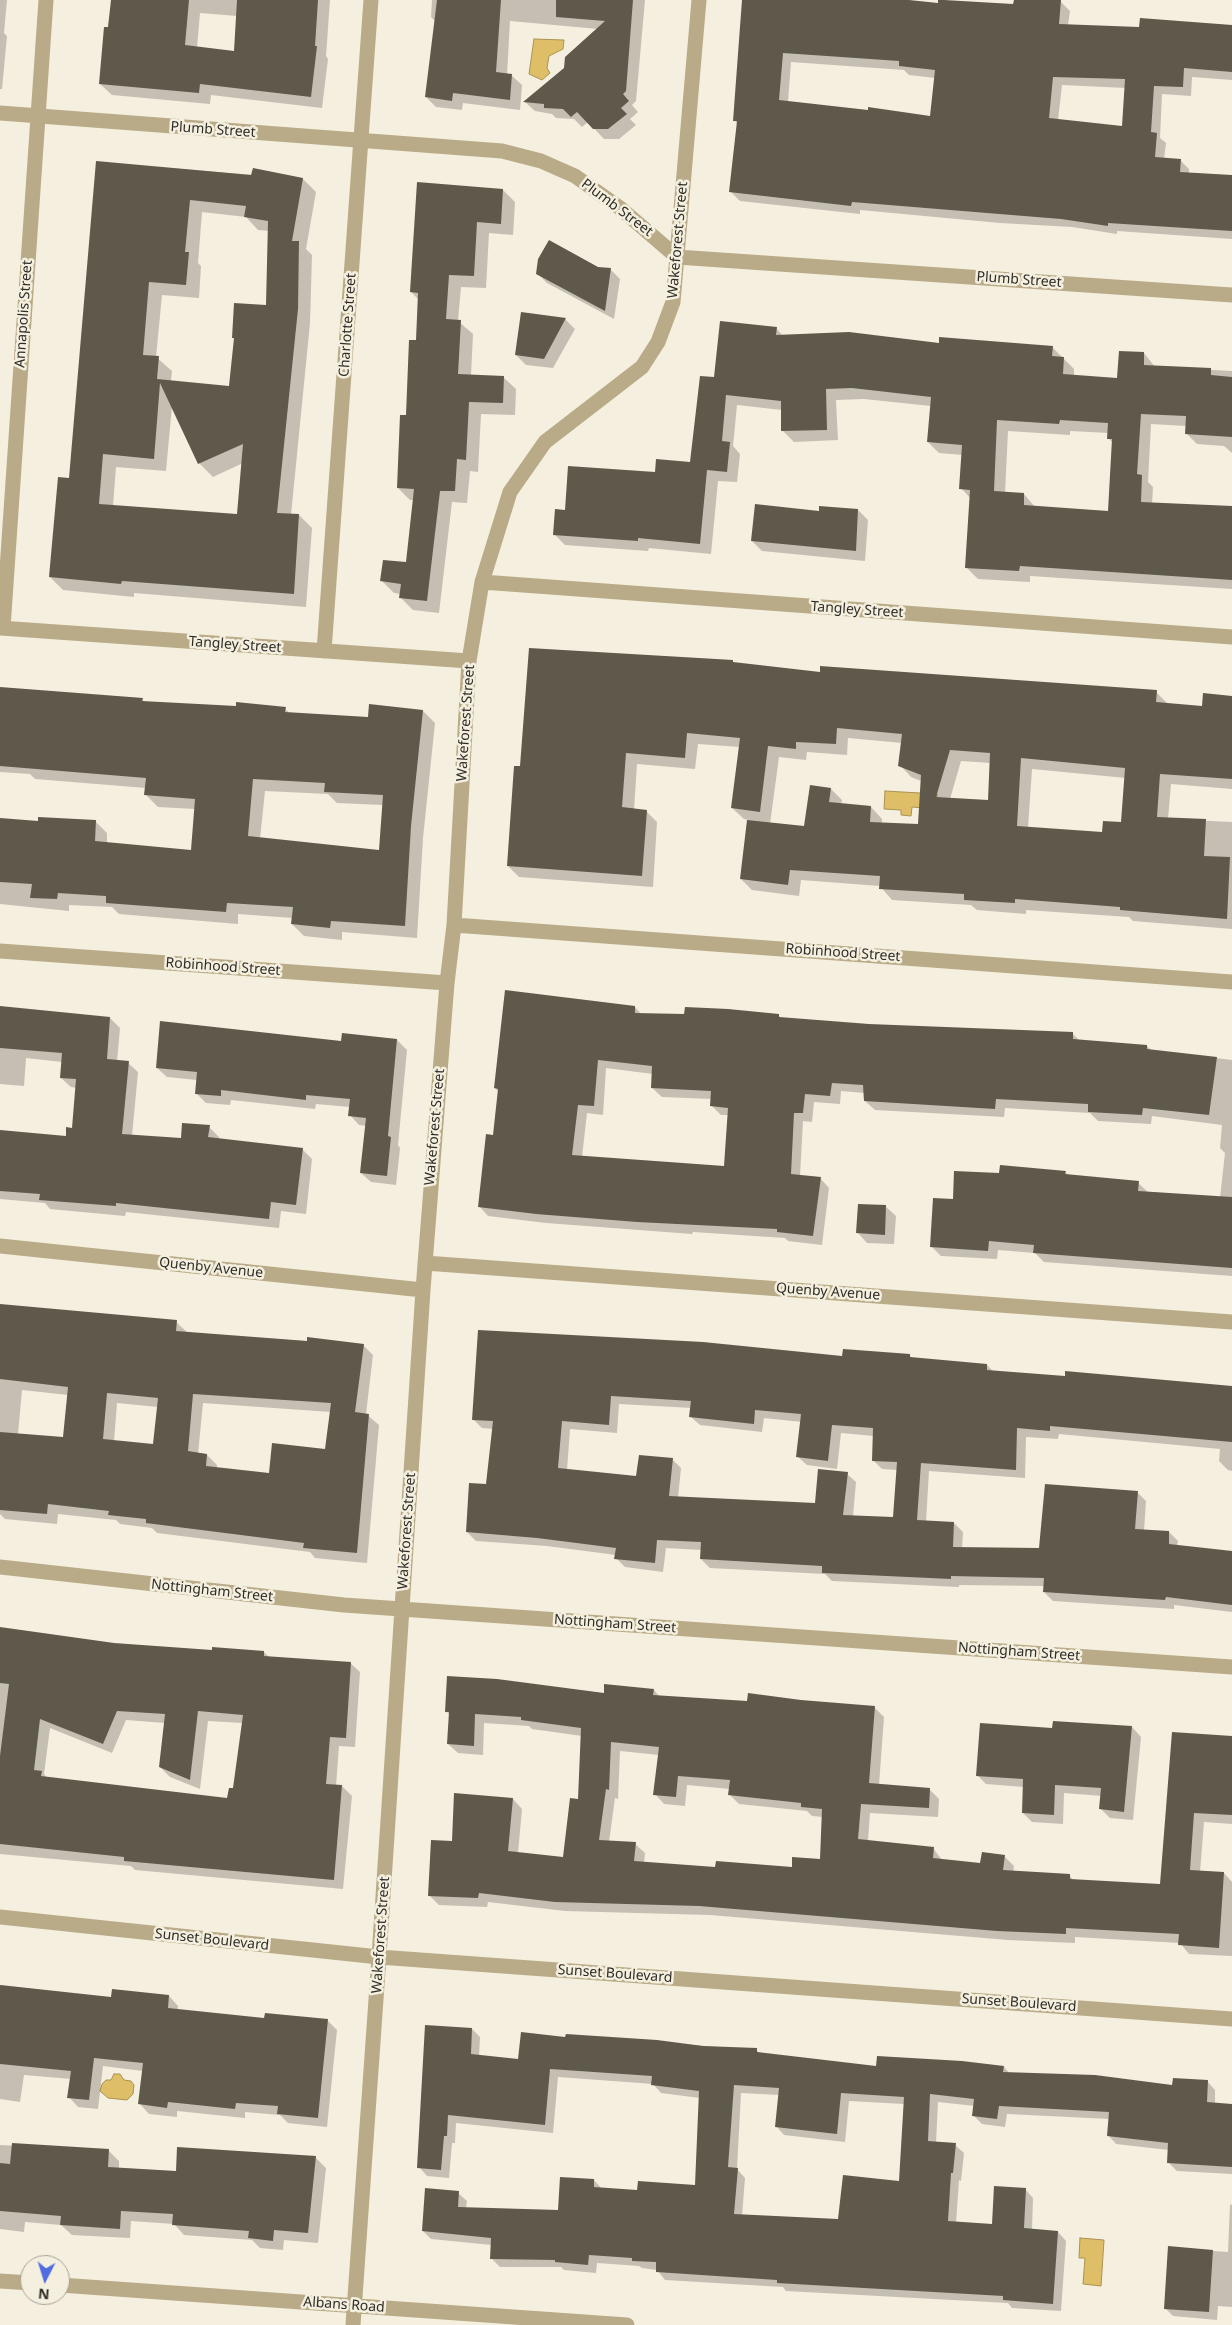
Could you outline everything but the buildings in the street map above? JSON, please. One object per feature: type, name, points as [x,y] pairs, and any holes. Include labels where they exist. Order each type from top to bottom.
[{"type":"street","name":"Annapolis Street","points":[[1,628],[46,0]]},
{"type":"street","name":"Charlotte Street","points":[[324,651],[371,0]]},
{"type":"street","name":"Wakeforest Street","points":[[353,2325],[423,1290],[447,983],[454,925],[469,661],[482,582],[510,492],[528,463],[545,442],[642,367],[658,342],[673,302],[698,0]]},
{"type":"street","name":"Plumb Street","points":[[0,113],[502,151],[541,161],[575,176],[620,208],[677,256],[1232,295]]},
{"type":"street","name":"Tangley Street","points":[[482,582],[1232,637]]},
{"type":"street","name":"Tangley Street","points":[[1,628],[469,661]]},
{"type":"street","name":"Robinhood Street","points":[[454,925],[1232,982]]},
{"type":"street","name":"Robinhood Street","points":[[0,951],[447,983]]},
{"type":"street","name":"Quenby Avenue","points":[[0,1246],[423,1290]]},
{"type":"street","name":"Quenby Avenue","points":[[425,1263],[1232,1322]]},
{"type":"street","name":"Nottingham Street","points":[[0,1568],[334,1604],[1232,1668]]},
{"type":"street","name":"Sunset Boulevard","points":[[0,1916],[379,1957],[1232,2019]]},
{"type":"street","points":[[0,2281],[20,2282]]},
{"type":"street","name":"Albans Road","points":[[70,2286],[627,2325]]},
{"type":"shaded area","points":[[534,39],[564,40],[563,49],[549,56],[547,68],[550,73],[542,80],[529,74]]},
{"type":"shaded area","points":[[885,791],[937,794],[936,809],[912,807],[911,816],[901,815],[901,810],[884,809]]},
{"type":"shaded area","points":[[114,2074],[120,2074],[124,2080],[131,2081],[134,2085],[133,2094],[127,2100],[108,2098],[100,2091],[102,2084],[106,2080],[111,2080]]},
{"type":"shaded area","points":[[1080,2238],[1104,2240],[1101,2286],[1083,2284],[1085,2258],[1079,2258]]}]
